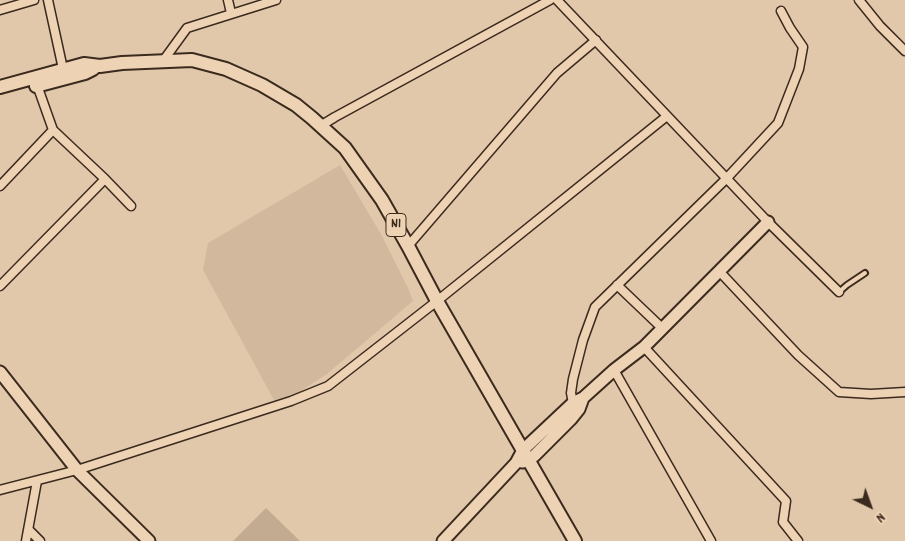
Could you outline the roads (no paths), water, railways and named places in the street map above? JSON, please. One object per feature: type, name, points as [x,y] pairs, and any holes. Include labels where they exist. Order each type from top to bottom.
[{"type":"main road","name":"N1","points":[[0,87],[84,64],[100,66],[192,60],[226,68],[262,85],[296,105],[322,125],[345,148],[382,200],[522,458],[575,541]]},
{"type":"main road","name":"N1","points":[[0,94],[85,73],[100,66]]},
{"type":"street","points":[[0,10],[34,0]]},
{"type":"street","points":[[48,0],[63,69]]},
{"type":"street","points":[[228,0],[231,13]]},
{"type":"street","points":[[163,61],[187,28],[276,0]]},
{"type":"street","points":[[322,125],[550,0]]},
{"type":"street","points":[[557,0],[768,222],[839,292]]},
{"type":"street","points":[[859,0],[880,26],[905,51]]},
{"type":"street","points":[[578,403],[571,393],[573,379],[583,340],[595,307],[726,178],[778,123],[799,69],[802,47],[781,10]]},
{"type":"street","points":[[408,246],[556,73],[596,40]]},
{"type":"street","points":[[37,85],[53,130],[105,179],[130,206]]},
{"type":"street","points":[[0,490],[77,470],[291,401],[328,386],[437,302],[666,116]]},
{"type":"street","points":[[0,186],[53,130]]},
{"type":"street","points":[[0,286],[105,179]]},
{"type":"street","points":[[447,539],[522,458],[614,370],[644,347],[768,222]]},
{"type":"street","points":[[719,271],[798,355],[839,392],[871,394],[905,392]]},
{"type":"street","points":[[617,285],[662,328]]},
{"type":"street","points":[[644,347],[786,501],[782,522],[798,541]]},
{"type":"street","points":[[614,370],[710,541]]},
{"type":"street","points":[[0,372],[77,470],[149,541]]},
{"type":"street","points":[[26,541],[37,480]]},
{"type":"street","points":[[29,530],[40,541]]},
{"type":"lane","points":[[839,292],[865,273]]}]
